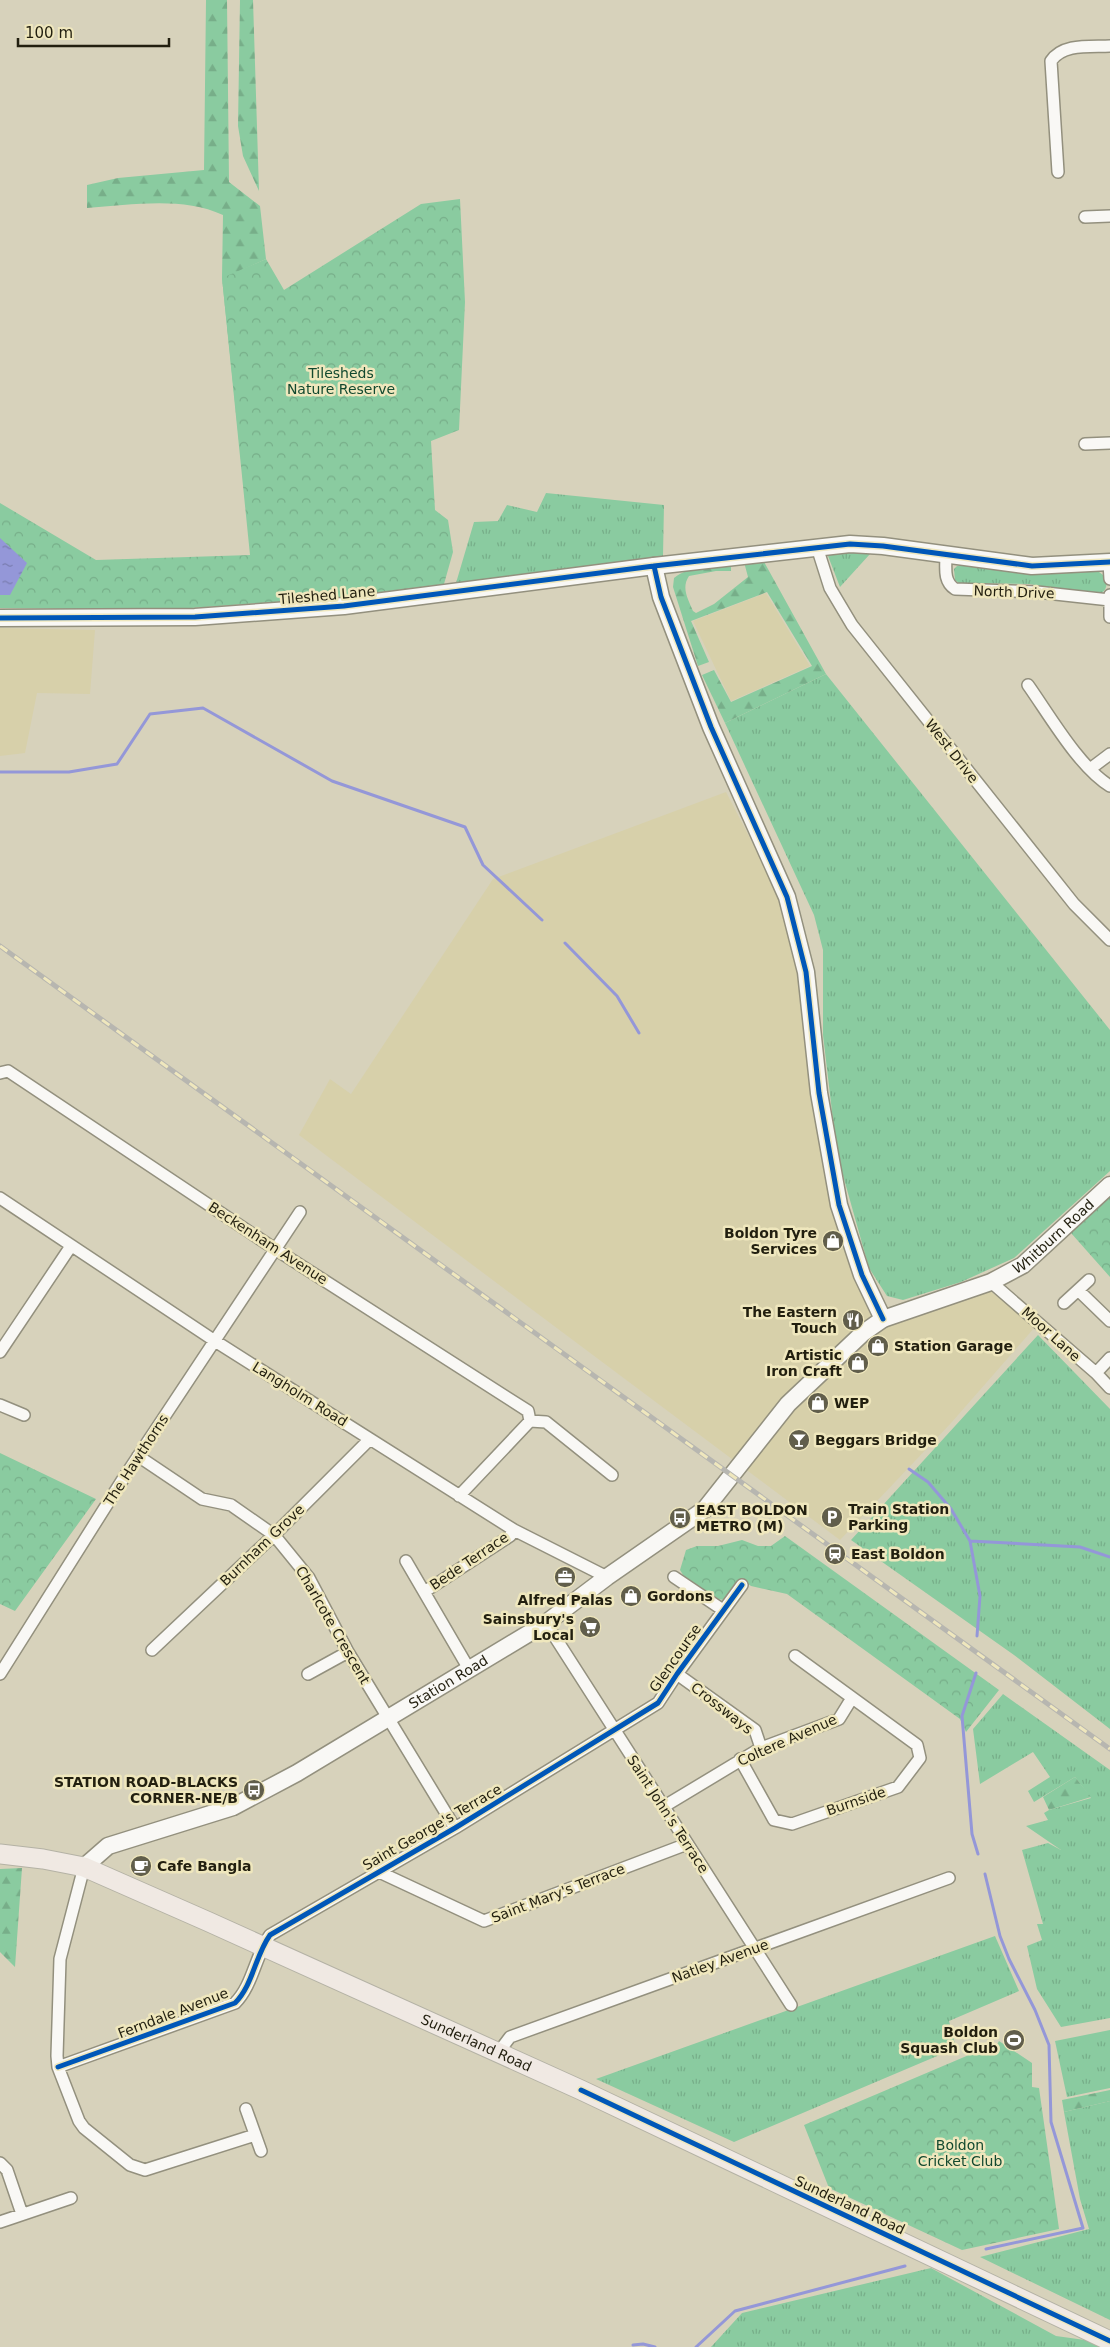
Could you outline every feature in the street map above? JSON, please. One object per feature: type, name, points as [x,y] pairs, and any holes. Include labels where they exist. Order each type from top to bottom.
[{"type":"main road","name":"Sunderland Road","points":[[0,1854],[43,1859],[84,1867],[263,1945],[601,2100],[1110,2341]]},
{"type":"street","points":[[1058,172],[1051,61],[1056,54],[1064,49],[1110,46]]},
{"type":"street","points":[[1085,217],[1110,216]]},
{"type":"street","points":[[1085,444],[1110,443]]},
{"type":"street","name":"Tileshed Lane","points":[[0,618],[195,617],[344,606],[654,566],[850,544],[875,545],[1032,566],[1110,568]]},
{"type":"street","name":"West Drive","points":[[817,547],[830,588],[852,626],[1074,904],[1110,940]]},
{"type":"street","name":"North Drive","points":[[946,555],[946,577],[949,585],[954,589],[1037,592],[1110,598]]},
{"type":"street","points":[[654,566],[661,597],[712,727],[787,897],[806,972],[819,1093],[840,1205],[862,1275],[883,1319]]},
{"type":"street","points":[[1110,598],[1110,617]]},
{"type":"street","points":[[1028,685],[1090,769],[1110,786]]},
{"type":"street","points":[[1090,769],[1110,754]]},
{"type":"street","name":"Beckenham Avenue","points":[[0,1073],[8,1072],[528,1412],[530,1421]]},
{"type":"street","name":"Whitburn Road","points":[[883,1319],[991,1282],[1023,1265],[1110,1185]]},
{"type":"street","name":"Langholm Road","points":[[0,1198],[215,1341],[459,1496],[514,1530],[608,1577]]},
{"type":"street","name":"The Hawthorns","points":[[0,1674],[138,1456],[300,1212]]},
{"type":"street","points":[[0,1352],[71,1246]]},
{"type":"street","points":[[1064,1303],[1089,1280]]},
{"type":"street","name":"Moor Lane","points":[[991,1282],[1096,1373],[1110,1388]]},
{"type":"street","points":[[1078,1290],[1110,1321]]},
{"type":"street","name":"Station Road","points":[[84,1867],[108,1846],[233,1807],[297,1773],[546,1623],[705,1509],[788,1404],[864,1333],[883,1319]]},
{"type":"street","points":[[1096,1373],[1110,1358]]},
{"type":"street","points":[[0,1405],[24,1415]]},
{"type":"street","points":[[459,1496],[530,1421],[546,1422],[612,1475]]},
{"type":"street","name":"Burnham Grove","points":[[152,1650],[274,1535],[370,1439]]},
{"type":"street","name":"Charlcote Crescent","points":[[138,1456],[202,1499],[231,1505],[274,1535],[309,1578],[348,1652],[455,1828]]},
{"type":"street","name":"Bede Terrace","points":[[424,1592],[510,1536],[514,1530]]},
{"type":"street","points":[[406,1561],[470,1669]]},
{"type":"street","points":[[674,1577],[723,1610]]},
{"type":"street","name":"Glencourse","points":[[615,1731],[658,1703],[676,1674],[742,1585]]},
{"type":"street","name":"Saint John's Terrace","points":[[546,1623],[791,2005]]},
{"type":"street","points":[[308,1674],[348,1652]]},
{"type":"street","name":"Burnside","points":[[740,1759],[774,1820],[792,1824],[898,1787],[920,1758],[917,1745],[795,1656]]},
{"type":"street","name":"Crossways","points":[[676,1674],[755,1730],[761,1748]]},
{"type":"street","name":"Coltere Avenue","points":[[663,1807],[761,1748],[839,1719],[852,1698]]},
{"type":"street","name":"Saint George's Terrace","points":[[263,1945],[270,1935],[377,1871],[455,1828],[615,1731]]},
{"type":"street","name":"Saint Mary's Terrace","points":[[377,1871],[484,1921],[687,1844]]},
{"type":"street","points":[[84,1867],[60,1960],[58,2067],[79,2121],[84,2128],[130,2164],[145,2170],[255,2135]]},
{"type":"street","name":"Natley Avenue","points":[[498,2053],[510,2037],[949,1878]]},
{"type":"street","name":"Ferndale Avenue","points":[[58,2067],[235,2003],[243,1994],[263,1945]]},
{"type":"street","points":[[246,2109],[261,2151]]},
{"type":"street","points":[[0,2163],[7,2170],[22,2214]]},
{"type":"street","points":[[0,2222],[71,2198]]},
{"type":"shaded area","points":[[766,593],[810,666],[731,701],[693,621]]},
{"type":"shaded area","points":[[0,628],[95,630],[90,694],[37,693],[25,753],[0,756]]},
{"type":"shaded area","points":[[726,792],[782,900],[803,972],[835,1205],[872,1318],[989,1290],[1035,1327],[951,1423],[840,1540],[299,1135],[330,1079],[351,1094],[493,879]]},
{"type":"green space","points":[[206,0],[227,0],[229,182],[260,206],[266,259],[242,270],[250,546],[222,278],[223,215],[191,205],[156,203],[87,208],[87,185],[118,178],[204,170]]},
{"type":"green space","points":[[240,0],[253,0],[259,191],[243,156],[238,126]]},
{"type":"green space","name":"Tilesheds Nature Reserve","points":[[460,199],[465,302],[459,430],[431,441],[435,510],[448,520],[453,552],[444,584],[343,597],[164,610],[0,608],[0,503],[96,560],[250,555],[222,278],[266,259],[284,290],[421,204]]},
{"type":"green space","points":[[546,493],[664,505],[663,556],[456,583],[474,522],[498,521],[507,505],[537,512]]},
{"type":"green space","points":[[850,551],[870,554],[840,587],[828,556],[831,553]]},
{"type":"green space","points":[[763,560],[826,674],[725,723],[702,675],[714,670],[731,702],[812,666],[767,592],[691,621],[709,662],[698,666],[673,587],[674,578],[694,569],[731,565],[731,571],[716,571],[689,576],[685,589],[693,611],[696,613],[714,604],[748,577],[744,562]]},
{"type":"green space","points":[[962,565],[1099,572],[1107,578],[1107,584],[1104,591],[1097,595],[1029,584],[959,583],[955,580],[954,569]]},
{"type":"green space","points":[[826,674],[1110,1030],[1110,1171],[1014,1258],[961,1282],[903,1300],[887,1296],[869,1268],[837,1154],[823,1035],[823,950],[814,915],[725,723]]},
{"type":"green space","points":[[1110,1194],[1110,1277],[1071,1233]]},
{"type":"green space","points":[[1038,1335],[1110,1409],[1110,1729],[1014,1655],[851,1540]]},
{"type":"green space","points":[[0,1453],[96,1499],[15,1611],[0,1604]]},
{"type":"green space","points":[[785,1536],[999,1690],[966,1732],[960,1719],[787,1594],[751,1586],[743,1580],[724,1600],[718,1599],[685,1578],[680,1570],[686,1550],[697,1546],[718,1546],[742,1540],[758,1546],[771,1546]]},
{"type":"green space","points":[[1003,1694],[1110,1770],[1110,2018],[1061,2027],[1037,1989],[1027,1946],[1042,1940],[1037,1924],[1043,1924],[1022,1850],[1048,1843],[1061,1850],[1026,1826],[1048,1820],[1044,1813],[1049,1810],[1091,1798],[1075,1777],[1034,1802],[1028,1791],[1050,1777],[1033,1752],[980,1784],[973,1729]]},
{"type":"green space","points":[[1075,1777],[1091,1797],[1049,1810],[1043,1797]]},
{"type":"green space","points":[[22,1868],[15,1967],[0,1952],[0,1869]]},
{"type":"green space","points":[[995,1936],[1019,1991],[949,2021],[956,2048],[734,2142],[596,2079]]},
{"type":"green space","points":[[1110,2030],[1110,2088],[1067,2097],[1055,2041]]},
{"type":"green space","name":"Boldon Cricket Club","points":[[999,2041],[1032,2063],[1032,2087],[1039,2088],[1059,2229],[962,2250],[829,2188],[804,2125],[983,2049],[992,2054]]},
{"type":"green space","points":[[1110,2090],[1110,2101],[1064,2112],[1062,2100]]},
{"type":"green space","points":[[1110,2101],[1110,2320],[980,2257],[1089,2229],[1080,2199],[1064,2112]]},
{"type":"green space","points":[[931,2268],[1056,2336],[1085,2340],[1102,2347],[711,2347],[742,2313]]},
{"type":"water","points":[[0,538],[27,563],[10,595],[0,595]]},
{"type":"waterway","points":[[0,772],[69,772],[117,764],[150,714],[203,708],[332,781],[465,827],[483,865],[542,920]]},
{"type":"waterway","points":[[565,943],[617,996],[639,1033]]},
{"type":"waterway","points":[[909,1469],[928,1482],[951,1509],[970,1541],[980,1596],[977,1636]]},
{"type":"waterway","points":[[970,1541],[1080,1547],[1110,1557]]},
{"type":"waterway","points":[[976,1673],[962,1716],[972,1834],[978,1854]]},
{"type":"waterway","points":[[985,1874],[1000,1936],[1009,1959],[1035,2010],[1049,2045],[1051,2122],[1083,2228],[986,2249]]},
{"type":"waterway","points":[[696,2347],[735,2311],[905,2266]]},
{"type":"waterway","points":[[633,2345],[643,2344],[655,2347]]},
{"type":"railway","points":[[0,946],[1110,1749]]},
{"type":"cycle path","points":[[0,618],[195,617],[344,606],[654,566],[850,544],[883,546],[1032,566],[1110,562]]},
{"type":"cycle path","points":[[654,566],[661,597],[711,727],[787,897],[806,972],[819,1093],[839,1205],[862,1275],[883,1319]]},
{"type":"cycle path","points":[[58,2067],[235,2003],[246,1988],[270,1935],[455,1828],[658,1703],[742,1585]]},
{"type":"cycle path","points":[[581,2090],[1110,2341]]},
{"type":"place","name":"Boldon Tyre Services","points":[[833,1241]]},
{"type":"place","name":"The Eastern Touch","points":[[853,1320]]},
{"type":"place","name":"Station Garage","points":[[878,1346]]},
{"type":"place","name":"Artistic Iron Craft","points":[[858,1363]]},
{"type":"place","name":"WEP","points":[[818,1403]]},
{"type":"place","name":"Beggars Bridge","points":[[799,1440]]},
{"type":"place","name":"Train Station Parking","points":[[832,1517]]},
{"type":"place","name":"EAST BOLDON METRO (M)","points":[[680,1518]]},
{"type":"place","name":"East Boldon","points":[[835,1554]]},
{"type":"place","name":"Alfred Palas","points":[[565,1577]]},
{"type":"place","name":"Gordons","points":[[631,1596]]},
{"type":"place","name":"Sainsbury's Local","points":[[590,1627]]},
{"type":"place","name":"STATION ROAD-BLACKS CORNER-NE/B","points":[[254,1790]]},
{"type":"place","name":"Cafe Bangla","points":[[141,1866]]},
{"type":"place","name":"Boldon Squash Club","points":[[1014,2040]]}]
